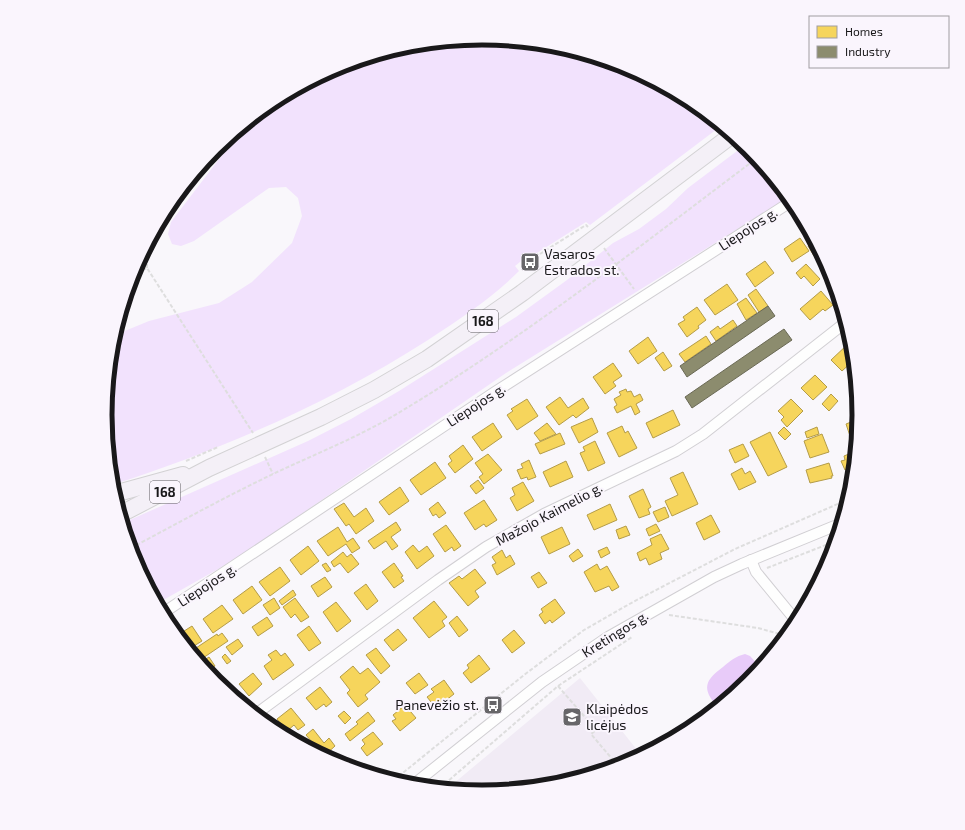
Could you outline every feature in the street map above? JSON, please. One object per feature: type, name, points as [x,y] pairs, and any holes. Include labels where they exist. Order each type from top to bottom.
[{"type":"main road","name":"168","points":[[125,512],[209,468],[321,417],[374,390],[474,328],[728,138]]},
{"type":"main road","name":"168","points":[[121,492],[209,468]]},
{"type":"street","name":"Liepojos g.","points":[[168,610],[495,392],[787,204]]},
{"type":"street","name":"Mažojo Kaimelio g.","points":[[260,711],[438,580],[486,547],[544,514],[676,451],[703,434],[841,326]]},
{"type":"street","name":"Kretingos g.","points":[[420,780],[542,682],[608,637],[701,584],[751,560],[836,526]]},
{"type":"street","points":[[751,560],[756,572],[793,617]]},
{"type":"path","points":[[136,545],[273,474],[326,450],[398,413],[485,358],[554,311],[752,162]]},
{"type":"path","points":[[147,260],[147,268],[241,413],[273,474]]},
{"type":"path","points":[[142,271],[147,268]]},
{"type":"path","points":[[756,572],[829,544]]},
{"type":"path","points":[[671,612],[666,615],[758,628],[780,634]]},
{"type":"path","points":[[446,783],[558,686],[638,633]]},
{"type":"path","points":[[558,686],[596,730],[591,734],[613,761]]},
{"type":"shaded area","points":[[482,45],[531,48],[555,52],[601,65],[646,83],[688,107],[717,129],[590,225],[586,222],[529,258],[526,257],[515,266],[519,271],[487,299],[428,340],[391,363],[275,423],[194,456],[119,483],[113,439],[112,415],[113,391],[122,332],[149,321],[219,303],[252,282],[292,243],[302,216],[298,198],[286,187],[269,188],[194,241],[181,246],[172,244],[168,234],[171,222],[229,146],[257,121],[277,107],[319,83],[341,73],[410,52],[434,48]]},
{"type":"shaded area","points":[[740,149],[761,171],[784,200],[506,373],[268,537],[220,568],[162,601],[141,557],[128,521],[308,441],[351,419],[399,391],[516,317],[567,280],[613,243],[639,229],[666,209],[688,188]]},
{"type":"shaded area","points":[[745,654],[750,656],[757,663],[715,703],[707,690],[709,681],[712,676],[739,656]]},
{"type":"shaded area","name":"Klaipėdos licėjus","points":[[580,678],[638,751],[601,765],[555,778],[507,784],[453,784]]},
{"type":"building: Homes","points":[[800,238],[809,251],[792,262],[784,249]]},
{"type":"building: Homes","points":[[811,245],[816,255],[814,256],[808,246]]},
{"type":"building: Homes","points":[[765,261],[774,273],[755,287],[746,274]]},
{"type":"building: Homes","points":[[806,264],[820,279],[813,286],[804,276],[801,279],[796,273]]},
{"type":"building: Homes","points":[[727,284],[738,300],[715,315],[704,300]]},
{"type":"building: Homes","points":[[756,289],[768,306],[759,312],[748,295]]},
{"type":"building: Homes","points":[[821,291],[833,305],[825,311],[823,309],[810,320],[800,309]]},
{"type":"building: Homes","points":[[746,298],[757,313],[746,320],[737,304]]},
{"type":"building: Homes","points":[[697,307],[706,320],[698,326],[699,328],[687,337],[678,324],[685,320],[683,317]]},
{"type":"building: Homes","points":[[733,320],[737,326],[716,341],[710,332],[718,326],[720,329]]},
{"type":"building: Homes","points":[[706,336],[711,344],[685,362],[679,354]]},
{"type":"building: Homes","points":[[648,337],[657,351],[638,364],[629,351]]},
{"type":"building: Homes","points":[[846,346],[849,365],[842,371],[831,360]]},
{"type":"building: Homes","points":[[663,352],[672,366],[664,371],[655,358]]},
{"type":"building: Homes","points":[[613,363],[622,376],[613,382],[616,386],[605,394],[593,377]]},
{"type":"building: Homes","points":[[815,375],[827,387],[813,400],[801,388]]},
{"type":"building: Homes","points":[[626,389],[627,392],[631,391],[634,397],[640,394],[643,400],[636,404],[640,412],[635,415],[631,406],[617,413],[614,407],[617,405],[614,399],[621,395],[619,392]]},
{"type":"building: Homes","points":[[831,394],[838,401],[829,411],[822,404]]},
{"type":"building: Homes","points":[[560,397],[568,408],[583,398],[589,408],[576,418],[573,415],[559,425],[546,407]]},
{"type":"building: Homes","points":[[527,399],[538,416],[517,430],[507,415],[513,411],[511,409]]},
{"type":"building: Homes","points":[[791,399],[803,411],[787,427],[781,420],[784,417],[778,411]]},
{"type":"building: Homes","points":[[673,410],[680,425],[653,438],[646,423]]},
{"type":"building: Homes","points":[[592,418],[598,432],[579,443],[571,427]]},
{"type":"building: Homes","points":[[852,422],[852,435],[850,436],[846,424]]},
{"type":"building: Homes","points":[[493,423],[502,437],[482,451],[472,437]]},
{"type":"building: Homes","points":[[547,423],[556,434],[540,441],[534,433]]},
{"type":"building: Homes","points":[[622,426],[625,433],[628,431],[637,448],[619,457],[607,433]]},
{"type":"building: Homes","points":[[784,427],[791,434],[785,440],[778,433]]},
{"type":"building: Homes","points":[[817,427],[819,434],[807,438],[805,432]]},
{"type":"building: Homes","points":[[770,432],[787,467],[768,476],[750,442]]},
{"type":"building: Homes","points":[[560,433],[565,444],[540,454],[535,444]]},
{"type":"building: Homes","points":[[822,434],[829,452],[810,458],[804,441]]},
{"type":"building: Homes","points":[[595,441],[605,463],[588,471],[580,453],[585,451],[583,447]]},
{"type":"building: Homes","points":[[743,444],[749,456],[735,463],[729,450]]},
{"type":"building: Homes","points":[[463,445],[473,459],[455,473],[448,464],[452,461],[449,456]]},
{"type":"building: Homes","points":[[850,453],[848,470],[845,470],[841,461],[845,460],[844,456]]},
{"type":"building: Homes","points":[[488,454],[502,470],[484,484],[479,477],[483,474],[475,463]]},
{"type":"building: Homes","points":[[529,460],[536,477],[528,480],[527,477],[521,479],[517,470],[523,468],[521,464]]},
{"type":"building: Homes","points":[[566,461],[573,477],[550,487],[543,472]]},
{"type":"building: Homes","points":[[435,462],[446,478],[421,495],[410,480]]},
{"type":"building: Homes","points":[[829,463],[833,476],[831,476],[832,478],[810,483],[806,470]]},
{"type":"building: Homes","points":[[742,468],[745,474],[750,471],[756,482],[739,490],[731,474]]},
{"type":"building: Homes","points":[[683,472],[698,504],[672,516],[665,501],[678,495],[670,478]]},
{"type":"building: Homes","points":[[478,480],[484,488],[476,494],[470,486]]},
{"type":"building: Homes","points":[[523,482],[534,501],[517,511],[510,498],[515,495],[512,488]]},
{"type":"building: Homes","points":[[400,487],[409,501],[389,515],[379,502]]},
{"type":"building: Homes","points":[[643,489],[651,507],[648,509],[650,514],[639,518],[629,496]]},
{"type":"building: Homes","points":[[484,500],[497,520],[486,527],[484,524],[475,530],[464,513]]},
{"type":"building: Homes","points":[[438,502],[446,513],[439,518],[436,514],[433,516],[429,509]]},
{"type":"building: Homes","points":[[344,503],[354,517],[366,508],[374,521],[356,534],[349,524],[346,526],[334,509]]},
{"type":"building: Homes","points":[[610,504],[617,520],[594,530],[587,515]]},
{"type":"building: Homes","points":[[665,507],[669,517],[658,522],[653,512]]},
{"type":"building: Homes","points":[[711,515],[720,532],[704,540],[696,523]]},
{"type":"building: Homes","points":[[396,522],[401,530],[391,537],[398,546],[392,550],[386,541],[374,549],[368,541]]},
{"type":"building: Homes","points":[[656,524],[660,531],[649,536],[646,529]]},
{"type":"building: Homes","points":[[446,525],[461,546],[454,551],[452,547],[445,552],[433,534]]},
{"type":"building: Homes","points":[[626,526],[630,535],[619,539],[616,530]]},
{"type":"building: Homes","points":[[338,527],[347,542],[353,538],[360,548],[352,553],[346,544],[328,556],[317,541]]},
{"type":"building: Homes","points":[[562,527],[570,544],[549,554],[541,537]]},
{"type":"building: Homes","points":[[661,534],[669,549],[660,553],[662,559],[649,565],[646,558],[640,561],[637,553],[652,545],[650,539]]},
{"type":"building: Homes","points":[[413,545],[419,552],[427,546],[434,556],[417,569],[405,552]]},
{"type":"building: Homes","points":[[308,546],[319,561],[301,575],[290,560]]},
{"type":"building: Homes","points":[[607,547],[610,553],[601,558],[598,551]]},
{"type":"building: Homes","points":[[578,549],[583,556],[573,562],[569,556]]},
{"type":"building: Homes","points":[[502,550],[506,558],[510,555],[515,564],[497,575],[492,565],[496,563],[492,557]]},
{"type":"building: Homes","points":[[343,552],[347,557],[351,554],[359,564],[348,573],[340,563],[334,567],[331,562]]},
{"type":"building: Homes","points":[[326,563],[331,570],[327,572],[322,565]]},
{"type":"building: Homes","points":[[394,563],[403,576],[401,577],[404,581],[394,588],[382,572]]},
{"type":"building: Homes","points":[[597,564],[600,570],[607,566],[619,587],[612,591],[609,586],[595,592],[584,572]]},
{"type":"building: Homes","points":[[280,567],[290,581],[270,596],[259,582]]},
{"type":"building: Homes","points":[[475,569],[486,583],[475,591],[479,597],[468,606],[449,583],[459,576],[462,579]]},
{"type":"building: Homes","points":[[539,572],[547,583],[538,588],[531,577]]},
{"type":"building: Homes","points":[[325,577],[332,587],[318,597],[311,586]]},
{"type":"building: Homes","points":[[366,584],[378,601],[367,610],[354,593]]},
{"type":"building: Homes","points":[[252,586],[262,600],[243,614],[233,600]]},
{"type":"building: Homes","points":[[293,590],[296,595],[282,605],[279,601]]},
{"type":"building: Homes","points":[[274,598],[280,608],[270,615],[263,605]]},
{"type":"building: Homes","points":[[295,598],[309,617],[301,622],[295,614],[291,618],[283,607]]},
{"type":"building: Homes","points":[[555,599],[565,613],[552,623],[550,620],[545,624],[539,615],[543,612],[541,609]]},
{"type":"building: Homes","points":[[434,601],[447,617],[442,621],[445,626],[429,638],[413,618]]},
{"type":"building: Homes","points":[[336,602],[351,621],[337,632],[323,612]]},
{"type":"building: Homes","points":[[222,605],[233,619],[213,633],[203,619]]},
{"type":"building: Homes","points":[[457,616],[468,630],[459,637],[449,623]]},
{"type":"building: Homes","points":[[267,617],[273,626],[258,636],[252,627]]},
{"type":"building: Homes","points":[[192,626],[202,641],[194,646],[183,632]]},
{"type":"building: Homes","points":[[309,626],[321,643],[309,651],[297,635]]},
{"type":"building: Homes","points":[[398,629],[407,640],[393,651],[384,640]]},
{"type":"building: Homes","points":[[514,630],[525,643],[512,653],[502,640]]},
{"type":"building: Homes","points":[[222,633],[228,641],[203,658],[196,648],[217,634],[218,636]]},
{"type":"building: Homes","points":[[238,639],[243,646],[232,655],[226,647]]},
{"type":"building: Homes","points":[[376,648],[390,666],[381,674],[366,655]]},
{"type":"building: Homes","points":[[276,650],[281,656],[285,653],[294,665],[273,680],[264,666],[272,660],[268,655]]},
{"type":"building: Homes","points":[[225,654],[231,661],[227,664],[222,657]]},
{"type":"building: Homes","points":[[479,655],[490,669],[471,683],[463,673],[469,668],[467,665]]},
{"type":"building: Homes","points":[[209,657],[215,666],[212,668],[205,660]]},
{"type":"building: Homes","points":[[353,666],[360,674],[368,668],[380,682],[365,695],[368,699],[358,707],[347,693],[350,690],[340,677]]},
{"type":"building: Homes","points":[[253,673],[262,684],[249,696],[239,684]]},
{"type":"building: Homes","points":[[419,673],[428,685],[415,694],[406,683]]},
{"type":"building: Homes","points":[[444,680],[454,694],[436,708],[427,697],[434,692],[431,689]]},
{"type":"building: Homes","points":[[320,687],[332,702],[326,707],[324,704],[316,710],[306,698]]},
{"type":"building: Homes","points":[[405,705],[416,718],[400,731],[392,721],[396,719],[393,715]]},
{"type":"building: Homes","points":[[291,708],[305,725],[298,730],[294,725],[288,730],[277,719]]},
{"type":"building: Homes","points":[[344,711],[351,718],[345,724],[338,716]]},
{"type":"building: Homes","points":[[368,712],[375,721],[350,741],[345,734],[358,724],[356,722]]},
{"type":"building: Homes","points":[[313,729],[324,743],[329,738],[335,746],[329,752],[314,744],[306,735]]},
{"type":"building: Homes","points":[[373,732],[383,744],[367,756],[361,748],[365,744],[362,740]]},
{"type":"building: Industry","points":[[768,306],[775,316],[687,377],[680,366]]},
{"type":"building: Industry","points":[[784,329],[792,340],[692,408],[685,397]]},
{"type":"place","name":"Vasaros Estrados st.","points":[[530,262]]},
{"type":"place","name":"Panevėžio st.","points":[[493,705]]},
{"type":"place","name":"Klaipėdos licėjus","points":[[572,717]]}]
